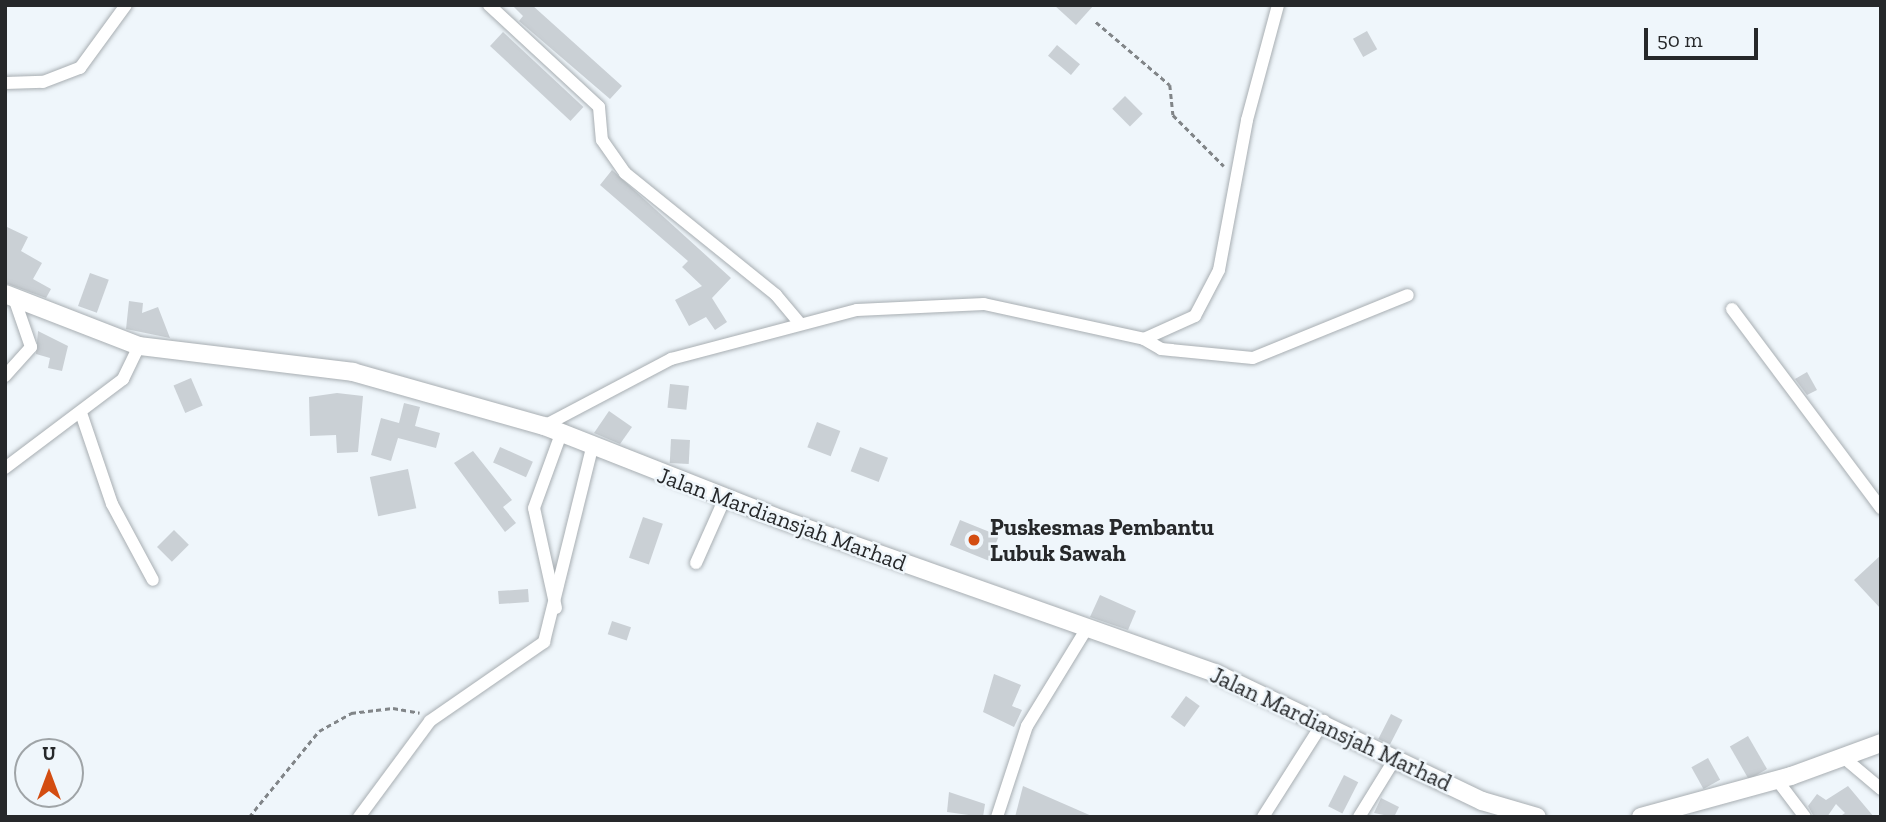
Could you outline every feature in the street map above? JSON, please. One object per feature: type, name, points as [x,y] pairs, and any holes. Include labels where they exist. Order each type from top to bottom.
[{"type":"street","points":[[5,83],[43,82],[80,68],[126,5]]},
{"type":"street","points":[[489,5],[599,107],[602,140],[625,173],[776,295],[800,324]]},
{"type":"street","points":[[1144,339],[1195,316],[1219,270],[1237,178],[1278,5]]},
{"type":"street","points":[[544,426],[671,359],[800,324],[899,305],[984,304],[1144,339],[1161,349],[1252,358],[1408,295]]},
{"type":"street","points":[[5,376],[31,347],[10,296]]},
{"type":"street","name":"Jalan Mardiansjah Marhad","points":[[10,296],[139,346],[353,372],[544,426],[592,448],[725,498],[1215,673],[1324,721],[1482,801],[1537,817]]},
{"type":"street","points":[[1732,309],[1881,508]]},
{"type":"street","points":[[5,468],[123,379],[139,346]]},
{"type":"street","points":[[81,413],[112,504],[153,580]]},
{"type":"street","points":[[556,608],[534,509],[561,434]]},
{"type":"street","points":[[359,817],[430,721],[524,661],[544,642],[556,608],[592,448]]},
{"type":"street","points":[[696,563],[725,498]]},
{"type":"street","points":[[998,817],[1027,726],[1087,628]]},
{"type":"street","points":[[1263,817],[1324,721]]},
{"type":"street","points":[[1642,817],[1686,812],[1881,743]]},
{"type":"street","points":[[1359,817],[1396,758]]},
{"type":"street","points":[[1843,758],[1881,789]]},
{"type":"street","points":[[1777,780],[1805,817]]},
{"type":"path","points":[[1096,22],[1170,85],[1173,115],[1237,178]]},
{"type":"path","points":[[249,817],[319,732],[351,713],[393,708],[430,721]]},
{"type":"building","points":[[512,5],[532,5],[622,86],[610,99],[519,21],[523,16]]},
{"type":"building","points":[[1054,5],[1094,5],[1076,25]]},
{"type":"building","points":[[1367,31],[1377,49],[1363,57],[1353,39]]},
{"type":"building","points":[[503,32],[583,107],[570,121],[490,46]]},
{"type":"building","points":[[1057,45],[1080,64],[1071,75],[1048,56]]},
{"type":"building","points":[[1125,96],[1143,114],[1130,126],[1112,109]]},
{"type":"building","points":[[612,170],[731,278],[712,298],[727,322],[715,330],[706,317],[689,326],[675,300],[702,286],[682,267],[688,261],[600,185]]},
{"type":"building","points":[[5,226],[28,237],[21,251],[42,263],[33,279],[51,289],[46,298],[5,283]]},
{"type":"building","points":[[90,273],[109,280],[97,313],[78,306]]},
{"type":"building","points":[[129,301],[143,303],[142,313],[158,307],[170,338],[126,329]]},
{"type":"building","points":[[38,331],[68,346],[62,371],[48,368],[50,358],[36,354]]},
{"type":"building","points":[[1807,372],[1817,390],[1807,395],[1795,379]]},
{"type":"building","points":[[191,378],[203,406],[185,413],[174,385]]},
{"type":"building","points":[[670,384],[689,386],[686,410],[667,408]]},
{"type":"building","points":[[337,393],[363,396],[358,452],[337,453],[336,435],[310,436],[309,397]]},
{"type":"building","points":[[404,403],[420,407],[415,426],[440,433],[436,448],[398,438],[391,461],[371,455],[381,418],[399,423]]},
{"type":"building","points":[[609,411],[632,427],[620,444],[594,433]]},
{"type":"building","points":[[817,422],[840,431],[831,456],[807,447]]},
{"type":"building","points":[[671,439],[690,440],[689,464],[670,463]]},
{"type":"building","points":[[500,447],[533,462],[526,477],[493,463]]},
{"type":"building","points":[[860,447],[888,458],[879,482],[851,471]]},
{"type":"building","points":[[473,451],[512,500],[503,507],[516,523],[505,532],[454,463]]},
{"type":"building","points":[[408,469],[416,508],[378,516],[370,477]]},
{"type":"building","points":[[643,517],[663,524],[649,564],[629,558]]},
{"type":"building","name":"Puskesmas Pembantu Lubuk Sawah","points":[[960,520],[999,536],[989,561],[950,545]]},
{"type":"building","points":[[174,530],[189,545],[172,562],[157,547]]},
{"type":"building","points":[[1881,555],[1881,609],[1854,580]]},
{"type":"building","points":[[528,589],[529,602],[499,604],[498,591]]},
{"type":"building","points":[[1100,595],[1136,611],[1128,630],[1090,617]]},
{"type":"building","points":[[612,621],[631,627],[627,640],[608,634]]},
{"type":"building","points":[[994,674],[1021,685],[1012,706],[1022,710],[1014,727],[983,712]]},
{"type":"building","points":[[1186,696],[1200,706],[1184,727],[1171,717]]},
{"type":"building","points":[[1391,714],[1403,720],[1390,745],[1378,739]]},
{"type":"building","points":[[1748,736],[1767,769],[1749,779],[1730,746]]},
{"type":"building","points":[[1708,758],[1720,780],[1704,789],[1691,767]]},
{"type":"building","points":[[1344,775],[1358,782],[1342,813],[1328,806]]},
{"type":"building","points":[[1023,786],[1094,817],[1015,817]]},
{"type":"building","points":[[1848,786],[1874,817],[1839,817],[1845,813],[1836,804],[1827,817],[1814,817],[1808,806],[1817,794],[1826,800]]},
{"type":"building","points":[[949,792],[985,804],[983,817],[947,812]]},
{"type":"building","points":[[1381,798],[1399,807],[1394,817],[1374,813]]},
{"type":"place","name":"Puskesmas Pembantu Lubuk Sawah","points":[[974,540]]}]
